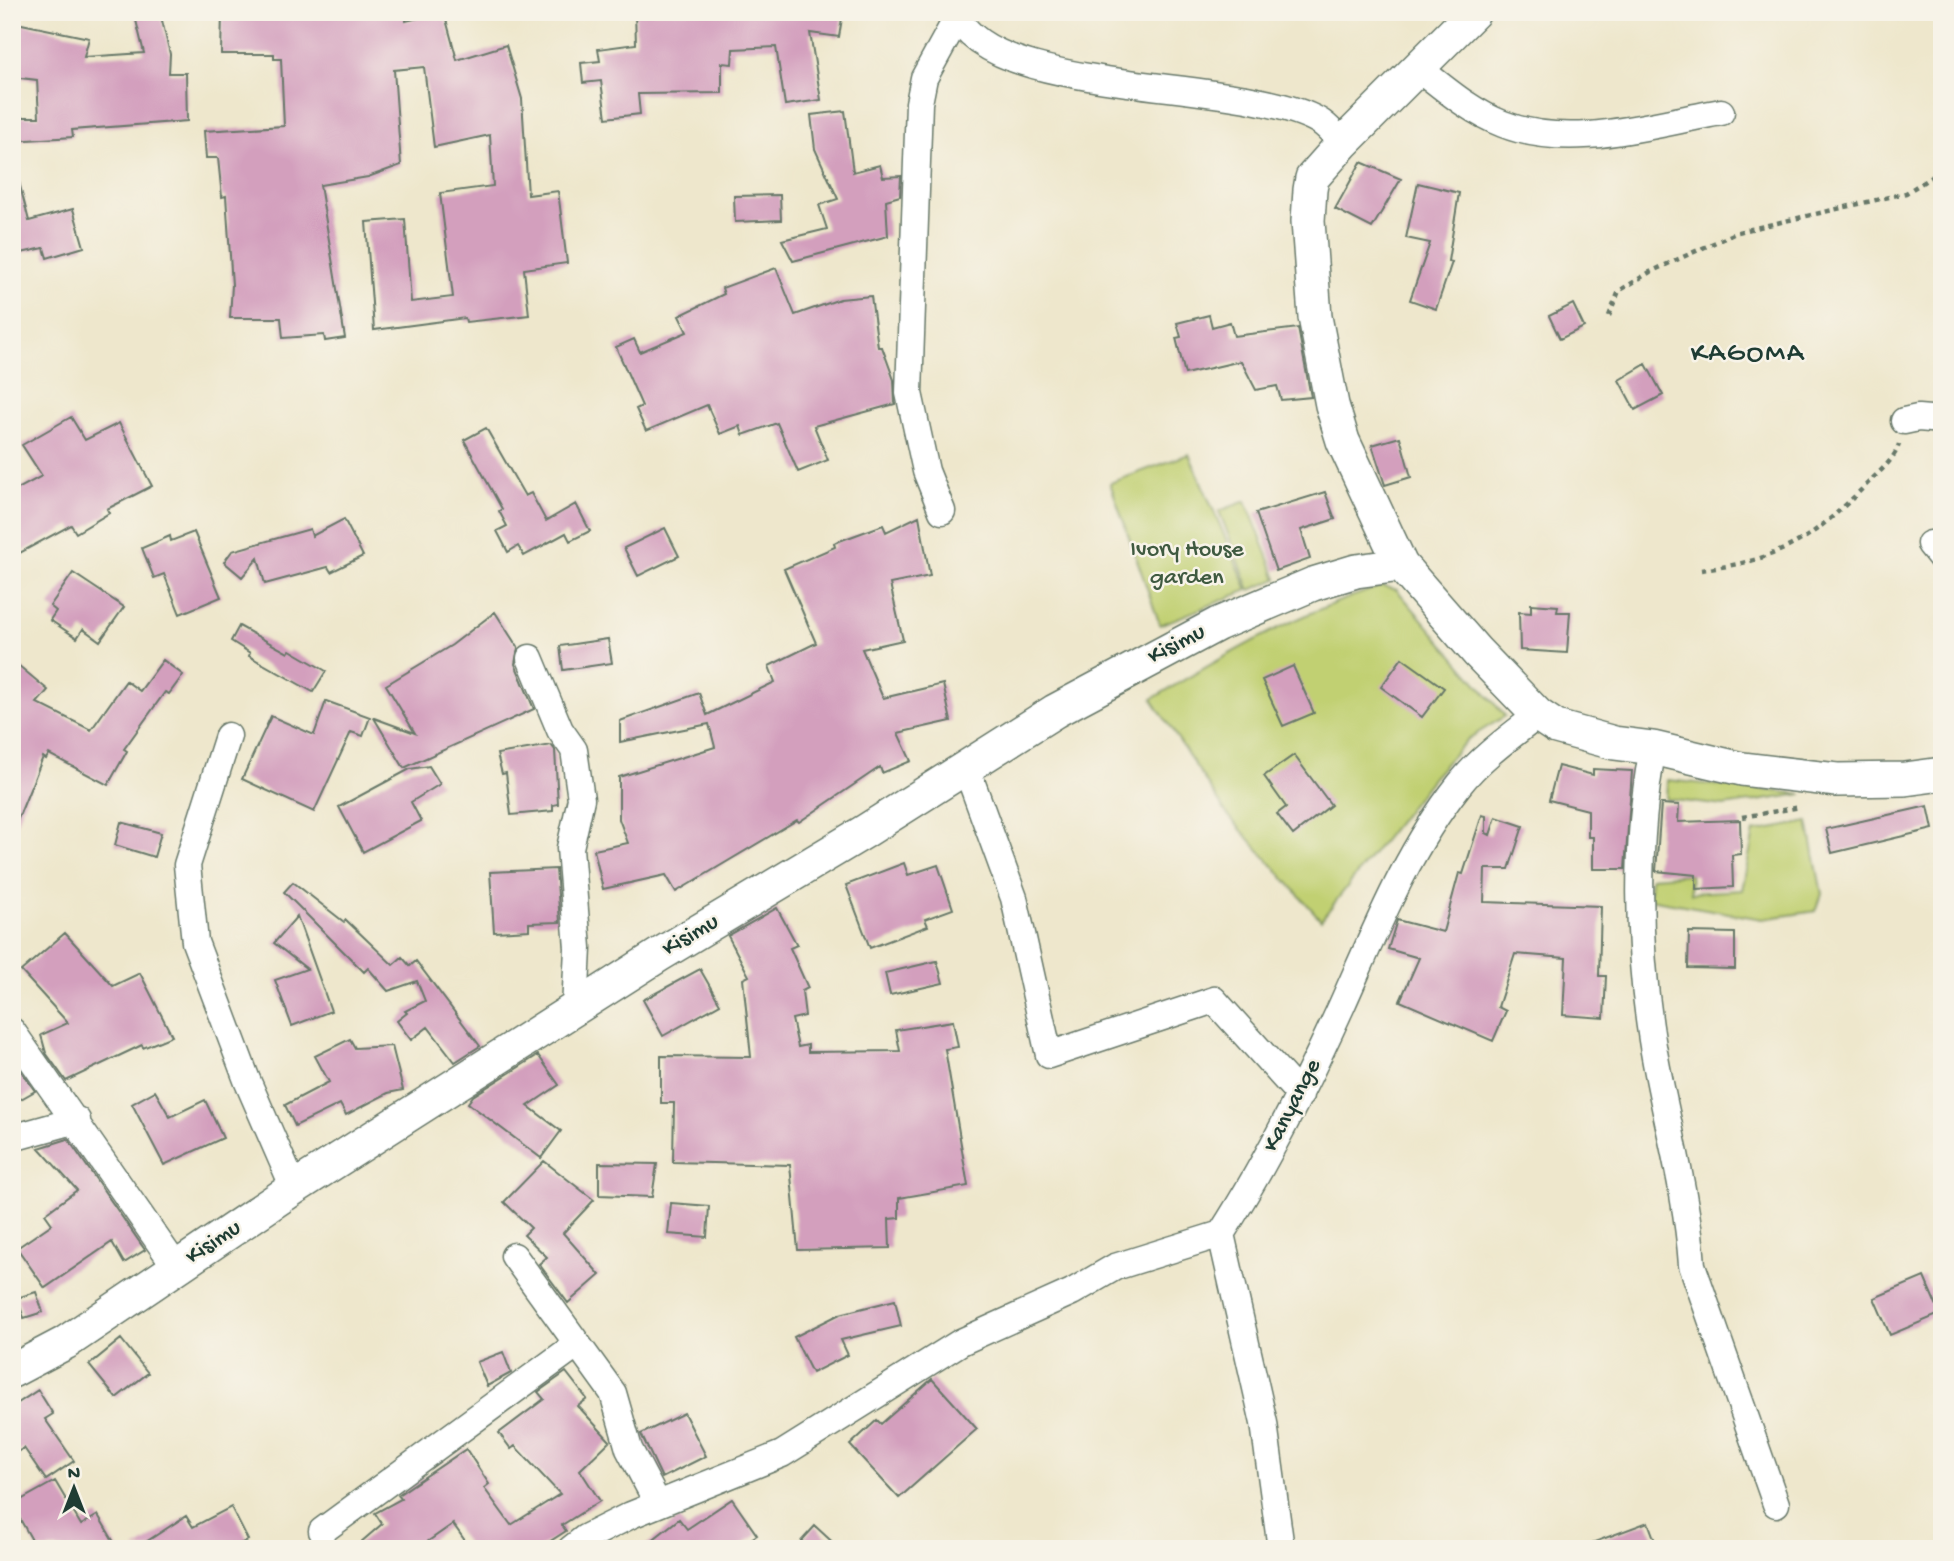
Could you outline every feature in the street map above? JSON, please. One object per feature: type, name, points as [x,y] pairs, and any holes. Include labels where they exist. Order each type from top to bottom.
[{"type":"street","points":[[1474,12],[1343,143],[1312,178],[1310,190],[1308,221],[1315,317],[1332,405],[1343,441],[1401,565],[1538,715],[1556,727],[1581,735],[1653,748],[1742,769],[1837,780],[1905,779],[1942,774]]},
{"type":"street","points":[[942,511],[926,471],[909,393],[919,103],[924,78],[956,15],[981,43],[1048,70],[1129,84],[1228,94],[1277,105],[1320,122],[1343,143]]},
{"type":"street","points":[[1417,67],[1475,110],[1500,123],[1545,135],[1605,132],[1721,112]]},
{"type":"street","points":[[1904,421],[1918,418],[1942,420]]},
{"type":"street","name":"Kisimu","points":[[12,1371],[65,1343],[294,1188],[575,1009],[1055,710],[1218,624],[1313,584],[1356,571],[1401,565]]},
{"type":"street","points":[[530,657],[560,730],[574,750],[581,799],[570,848],[578,948],[575,1009]]},
{"type":"street","name":"Kanyange","points":[[1221,1234],[1300,1095],[1384,908],[1412,856],[1459,784],[1538,715]]},
{"type":"street","points":[[228,736],[187,864],[195,942],[247,1080],[294,1188]]},
{"type":"street","points":[[1653,748],[1643,795],[1641,929],[1651,1038],[1690,1231],[1692,1265],[1776,1504]]},
{"type":"street","points":[[966,767],[1014,898],[1049,1055],[1214,1000],[1300,1095]]},
{"type":"street","points":[[12,1031],[77,1120],[177,1268]]},
{"type":"street","points":[[12,1138],[77,1120]]},
{"type":"street","points":[[571,1549],[584,1538],[659,1504],[782,1454],[961,1342],[1072,1292],[1115,1267],[1221,1234],[1264,1423],[1282,1549]]},
{"type":"street","points":[[513,1256],[613,1393],[629,1449],[659,1504]]},
{"type":"street","points":[[322,1531],[576,1345]]},
{"type":"path","points":[[1609,316],[1619,291],[1650,272],[1738,232],[1906,193],[1936,174],[1938,158],[1942,157]]},
{"type":"path","points":[[1701,570],[1765,558],[1812,535],[1897,451],[1904,421]]},
{"type":"green space","name":"Ivory House garden","points":[[1189,454],[1248,590],[1160,625],[1110,483]]},
{"type":"green space","points":[[1246,501],[1277,579],[1250,590],[1219,511]]},
{"type":"green space","points":[[1383,586],[1397,590],[1505,716],[1468,739],[1434,776],[1321,920],[1227,814],[1152,699],[1236,650],[1293,621]]},
{"type":"green space","points":[[1667,780],[1802,794],[1724,806],[1666,799]]},
{"type":"green space","points":[[1808,822],[1822,894],[1816,911],[1762,919],[1649,899],[1651,877],[1690,874],[1691,893],[1742,890],[1754,832]]},
{"type":"building","points":[[134,12],[160,12],[170,54],[169,73],[186,73],[187,121],[72,130],[73,137],[12,141],[12,117],[39,117],[37,80],[12,77],[12,22],[89,38],[84,57],[144,53]]},
{"type":"building","points":[[222,12],[406,12],[406,21],[444,12],[457,60],[506,45],[522,99],[528,195],[558,191],[567,263],[524,269],[529,315],[466,322],[465,318],[374,330],[366,222],[405,219],[411,302],[453,297],[440,193],[493,186],[490,135],[434,147],[424,67],[394,70],[401,165],[368,177],[320,185],[345,338],[325,341],[324,335],[283,338],[281,318],[230,318],[232,285],[226,196],[222,197],[218,158],[206,158],[204,131],[284,126],[281,59],[274,59],[274,54],[221,54]]},
{"type":"building","points":[[635,12],[843,12],[839,37],[810,33],[821,100],[785,105],[776,47],[733,49],[732,64],[722,63],[722,93],[638,94],[640,114],[606,118],[601,81],[583,83],[581,63],[600,61],[598,49],[636,44]]},
{"type":"building","points":[[845,111],[853,172],[880,165],[883,177],[901,176],[900,196],[886,200],[888,236],[793,261],[782,240],[827,229],[819,205],[838,199],[815,149],[811,115]]},
{"type":"building","points":[[1361,162],[1401,179],[1372,228],[1335,209]]},
{"type":"building","points":[[12,182],[19,182],[29,221],[73,209],[84,247],[47,258],[44,248],[12,255]]},
{"type":"building","points":[[1418,183],[1459,193],[1448,261],[1452,262],[1436,309],[1410,300],[1430,243],[1406,238]]},
{"type":"building","points":[[780,195],[781,220],[735,222],[734,196]]},
{"type":"building","points":[[776,268],[795,315],[840,299],[871,296],[878,347],[882,347],[894,380],[895,404],[814,426],[828,460],[798,472],[777,423],[743,435],[740,426],[720,434],[707,405],[646,431],[636,409],[642,406],[616,347],[634,339],[640,352],[687,332],[679,316],[724,294],[722,288]]},
{"type":"building","points":[[1573,304],[1584,327],[1560,339],[1549,316]]},
{"type":"building","points":[[1209,315],[1212,327],[1230,322],[1234,336],[1298,328],[1311,397],[1281,400],[1277,386],[1256,390],[1241,361],[1185,374],[1176,338],[1181,337],[1177,323]]},
{"type":"building","points":[[1646,364],[1663,395],[1635,410],[1619,380]]},
{"type":"building","points":[[71,417],[85,440],[119,423],[152,486],[107,509],[109,513],[76,533],[71,525],[18,554],[12,544],[12,492],[42,476],[22,445]]},
{"type":"building","points":[[486,428],[525,496],[531,493],[546,521],[576,504],[590,531],[570,541],[566,533],[524,556],[518,546],[508,552],[497,531],[507,526],[499,511],[502,509],[464,440]]},
{"type":"building","points":[[1400,437],[1411,477],[1385,485],[1372,445]]},
{"type":"building","points":[[1325,492],[1335,519],[1301,530],[1310,559],[1276,571],[1256,513]]},
{"type":"building","points":[[919,516],[930,576],[890,584],[903,640],[862,649],[883,698],[943,684],[951,721],[898,733],[911,761],[882,773],[880,767],[799,822],[797,820],[676,892],[666,875],[603,889],[594,850],[628,843],[619,819],[619,777],[715,747],[709,724],[620,742],[620,721],[699,693],[707,715],[775,682],[769,666],[816,643],[784,569],[835,547],[834,543],[883,525],[886,532]]},
{"type":"building","points":[[344,519],[363,556],[331,572],[328,567],[265,584],[258,558],[242,577],[224,562],[232,551],[310,529],[312,536]]},
{"type":"building","points":[[665,528],[679,556],[638,576],[624,548]]},
{"type":"building","points":[[194,532],[221,597],[180,614],[164,574],[154,578],[142,548],[170,536],[171,541]]},
{"type":"building","points":[[73,573],[124,607],[100,641],[83,629],[77,638],[50,620],[56,611],[50,606]]},
{"type":"building","points":[[1531,604],[1558,606],[1557,612],[1570,612],[1567,653],[1520,650],[1519,612],[1531,613]]},
{"type":"building","points":[[495,612],[518,648],[515,664],[534,709],[404,768],[374,718],[415,733],[386,685],[452,645]]},
{"type":"building","points":[[239,626],[288,653],[290,650],[326,671],[313,692],[249,656],[250,653],[231,641]]},
{"type":"building","points":[[608,639],[612,663],[563,670],[560,646]]},
{"type":"building","points":[[1402,658],[1444,688],[1422,717],[1381,687]]},
{"type":"building","points":[[12,660],[48,690],[37,703],[91,730],[126,681],[140,691],[163,660],[183,675],[169,694],[165,692],[124,749],[127,751],[108,785],[49,754],[46,759],[43,757],[13,831]]},
{"type":"building","points":[[1293,666],[1314,713],[1283,726],[1262,680]]},
{"type":"building","points":[[326,701],[370,717],[363,736],[351,732],[314,812],[242,779],[271,716],[314,735]]},
{"type":"building","points":[[551,745],[555,750],[558,804],[553,805],[553,811],[511,815],[506,773],[502,774],[497,754]]},
{"type":"building","points":[[1294,755],[1331,805],[1293,835],[1277,814],[1286,807],[1264,776]]},
{"type":"building","points":[[429,766],[440,784],[411,802],[421,821],[363,852],[339,807],[410,769]]},
{"type":"building","points":[[1558,766],[1593,775],[1593,769],[1632,771],[1625,869],[1593,869],[1593,837],[1588,837],[1588,810],[1549,800]]},
{"type":"building","points":[[1661,804],[1679,805],[1678,822],[1740,820],[1741,854],[1732,855],[1733,887],[1696,889],[1696,875],[1656,871]]},
{"type":"building","points":[[1928,806],[1933,829],[1832,853],[1826,829]]},
{"type":"building","points":[[1482,815],[1486,816],[1486,833],[1490,835],[1496,817],[1523,826],[1509,869],[1485,869],[1484,902],[1601,906],[1599,976],[1606,976],[1604,1018],[1563,1015],[1566,958],[1515,954],[1498,1007],[1506,1011],[1493,1041],[1400,1001],[1419,958],[1388,949],[1397,920],[1443,932],[1459,873],[1463,874]]},
{"type":"building","points":[[121,822],[161,833],[154,857],[115,845]]},
{"type":"building","points":[[904,863],[908,875],[938,865],[953,909],[925,919],[928,926],[870,948],[846,885]]},
{"type":"building","points":[[556,869],[560,922],[529,923],[529,930],[494,932],[490,872]]},
{"type":"building","points":[[293,882],[344,922],[346,920],[393,965],[402,957],[410,966],[416,961],[480,1046],[455,1062],[428,1027],[411,1040],[397,1021],[407,1013],[405,1011],[425,1001],[417,981],[388,991],[368,968],[364,972],[284,892]]},
{"type":"building","points":[[777,908],[797,945],[790,948],[808,988],[802,991],[805,1016],[792,1019],[798,1047],[808,1045],[808,1052],[900,1051],[896,1030],[953,1021],[958,1047],[945,1049],[968,1186],[899,1198],[899,1218],[889,1219],[890,1248],[798,1250],[790,1165],[673,1162],[674,1103],[661,1103],[661,1056],[751,1057],[743,979],[749,976],[728,936]]},
{"type":"building","points":[[297,916],[331,1011],[292,1026],[275,980],[307,969],[274,943]]},
{"type":"building","points":[[1689,932],[1735,933],[1735,969],[1688,968]]},
{"type":"building","points":[[65,933],[113,986],[140,973],[172,1036],[143,1048],[142,1045],[66,1081],[46,1053],[41,1035],[68,1023],[21,971]]},
{"type":"building","points":[[937,961],[943,983],[890,995],[885,973]]},
{"type":"building","points":[[700,969],[720,1004],[663,1036],[643,1000]]},
{"type":"building","points":[[350,1039],[355,1048],[392,1046],[403,1090],[388,1093],[346,1115],[340,1104],[295,1126],[285,1105],[329,1082],[315,1056]]},
{"type":"building","points":[[538,1055],[559,1085],[528,1106],[561,1131],[541,1158],[468,1103],[473,1096]]},
{"type":"building","points":[[19,1068],[35,1091],[12,1104],[12,1071]]},
{"type":"building","points":[[155,1091],[170,1117],[205,1100],[223,1138],[164,1165],[132,1104]]},
{"type":"building","points":[[68,1139],[145,1250],[124,1263],[112,1242],[45,1288],[17,1248],[52,1224],[45,1214],[77,1190],[39,1148]]},
{"type":"building","points":[[544,1161],[594,1200],[563,1233],[600,1275],[568,1303],[539,1264],[547,1257],[524,1235],[531,1228],[504,1202]]},
{"type":"building","points":[[599,1163],[657,1164],[652,1197],[599,1195]]},
{"type":"building","points":[[671,1203],[709,1206],[707,1237],[668,1234]]},
{"type":"building","points":[[1924,1277],[1940,1314],[1890,1335],[1874,1298]]},
{"type":"building","points":[[36,1292],[43,1312],[24,1318],[17,1298]]},
{"type":"building","points":[[895,1300],[901,1326],[841,1340],[848,1355],[812,1373],[794,1337],[840,1314]]},
{"type":"building","points":[[121,1339],[148,1373],[116,1398],[89,1365]]},
{"type":"building","points":[[503,1352],[511,1373],[487,1386],[477,1362]]},
{"type":"building","points":[[566,1372],[587,1399],[578,1406],[610,1441],[580,1470],[600,1501],[562,1525],[566,1531],[538,1549],[471,1549],[453,1524],[417,1549],[353,1549],[382,1524],[375,1513],[401,1499],[398,1495],[466,1449],[489,1484],[484,1488],[511,1525],[560,1494],[515,1446],[511,1449],[499,1433],[544,1399],[538,1392]]},
{"type":"building","points":[[932,1379],[977,1429],[899,1498],[850,1445],[877,1420],[881,1424]]},
{"type":"building","points":[[38,1390],[53,1414],[45,1419],[74,1461],[46,1480],[24,1448],[12,1455],[12,1407]]},
{"type":"building","points":[[684,1413],[706,1456],[662,1478],[641,1434]]},
{"type":"building","points":[[55,1481],[81,1525],[98,1515],[118,1549],[37,1549],[12,1505]]},
{"type":"building","points":[[732,1499],[757,1535],[736,1549],[641,1549],[679,1519],[687,1529]]},
{"type":"building","points":[[231,1507],[248,1540],[230,1549],[135,1549],[186,1516],[193,1527]]},
{"type":"building","points":[[1648,1522],[1658,1549],[1581,1547]]},
{"type":"building","points":[[815,1526],[840,1549],[794,1549]]},
{"type":"district","name":"KAGOMA","points":[[1748,354]]}]
